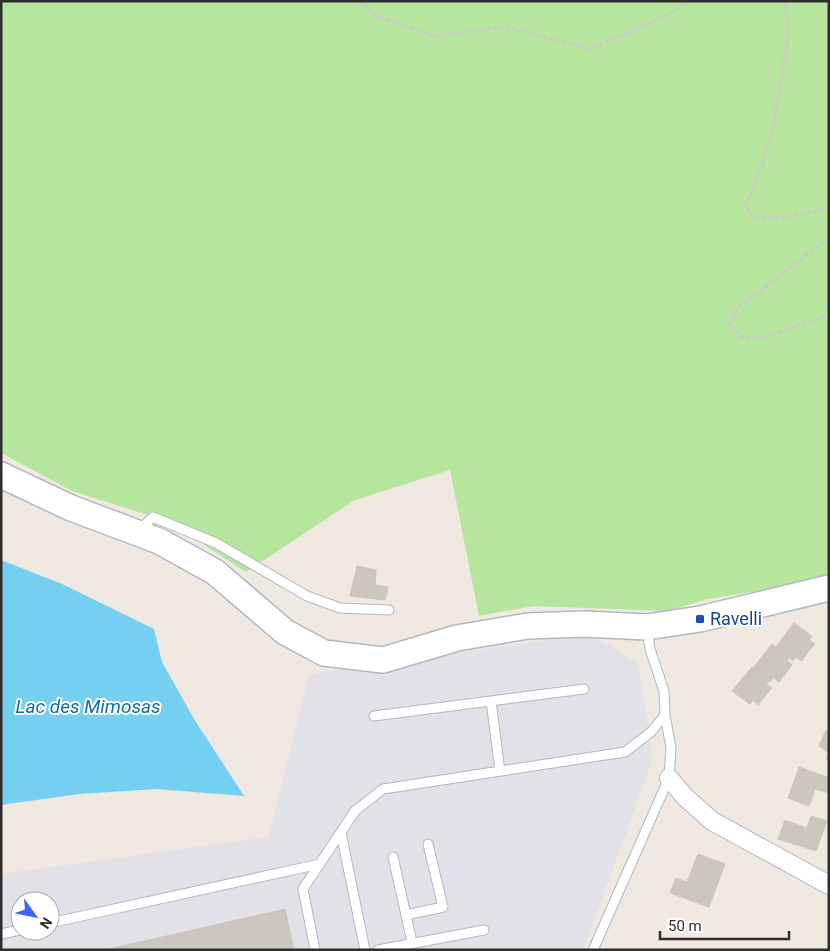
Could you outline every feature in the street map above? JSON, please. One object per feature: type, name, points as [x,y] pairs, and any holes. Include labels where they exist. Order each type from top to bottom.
[{"type":"main road","points":[[1,474],[71,508],[159,541],[215,572],[285,632],[324,653],[383,660],[457,638],[528,626],[584,624],[647,627],[700,619],[829,588]]},
{"type":"street","points":[[668,778],[685,797],[712,821],[829,885]]},
{"type":"lane","points":[[136,532],[153,518],[216,543],[307,596],[340,608],[389,610]]},
{"type":"lane","points":[[593,950],[668,778],[671,748],[665,716],[664,691],[650,649],[647,627]]},
{"type":"lane","points":[[374,716],[584,690]]},
{"type":"lane","points":[[491,701],[500,771]]},
{"type":"lane","points":[[315,950],[303,889],[355,811],[383,789],[625,752],[651,732],[665,716]]},
{"type":"lane","points":[[340,833],[365,950]]},
{"type":"lane","points":[[406,915],[443,907],[428,844]]},
{"type":"lane","points":[[393,857],[412,943]]},
{"type":"lane","points":[[60,921],[320,864]]},
{"type":"lane","points":[[378,950],[484,930]]},
{"type":"path","points":[[359,1],[376,15],[432,36],[508,27],[590,49],[666,16],[688,1]]},
{"type":"path","points":[[784,1],[789,32],[773,128],[763,163],[746,206],[753,218],[767,219],[813,212],[829,207]]},
{"type":"path","points":[[829,238],[738,308],[729,324],[744,338],[766,337],[821,317],[829,318]]},
{"type":"shaded area","points":[[589,634],[638,663],[653,759],[583,950],[1,950],[1,874],[269,837],[309,674]]},
{"type":"green space","points":[[1,1],[829,1],[829,576],[775,588],[708,599],[667,611],[534,606],[479,616],[450,470],[355,500],[246,572],[167,521],[72,491],[1,453]]},
{"type":"water","name":"Lac des Mimosas","points":[[1,560],[62,584],[154,629],[162,662],[194,719],[244,796],[157,789],[79,794],[1,805]]},
{"type":"building","points":[[357,566],[376,570],[375,585],[388,587],[385,600],[350,596]]},
{"type":"building","points":[[794,623],[798,626],[780,650],[776,647]]},
{"type":"building","points":[[798,626],[812,636],[809,640],[811,641],[798,659],[796,657],[793,661],[780,650]]},
{"type":"building","points":[[811,641],[815,644],[808,652],[805,650]]},
{"type":"building","points":[[772,644],[776,647],[757,671],[753,668]]},
{"type":"building","points":[[776,647],[789,658],[787,661],[789,662],[775,679],[773,678],[770,682],[757,671]]},
{"type":"building","points":[[805,650],[808,652],[802,661],[798,659]]},
{"type":"building","points":[[789,662],[792,665],[785,674],[782,671]]},
{"type":"building","points":[[752,667],[756,670],[736,694],[732,691]]},
{"type":"building","points":[[756,670],[769,681],[755,702],[753,700],[750,704],[736,694]]},
{"type":"building","points":[[782,671],[785,674],[779,682],[775,679]]},
{"type":"building","points":[[768,685],[772,688],[765,696],[762,693]]},
{"type":"building","points":[[762,693],[765,696],[758,705],[755,702]]},
{"type":"building","points":[[826,730],[829,731],[829,753],[819,746]]},
{"type":"building","points":[[799,767],[805,769],[800,781],[795,779]]},
{"type":"building","points":[[805,769],[829,778],[829,793],[815,789],[809,806],[788,798],[795,779],[800,781]]},
{"type":"building","points":[[811,816],[827,821],[822,834],[807,828]]},
{"type":"building","points":[[785,820],[822,834],[816,851],[778,839]]},
{"type":"building","points":[[698,854],[725,864],[709,907],[670,893],[676,878],[687,882]]},
{"type":"building","points":[[285,909],[294,950],[105,950]]},
{"type":"place","name":"Ravelli","points":[[700,619]]}]
